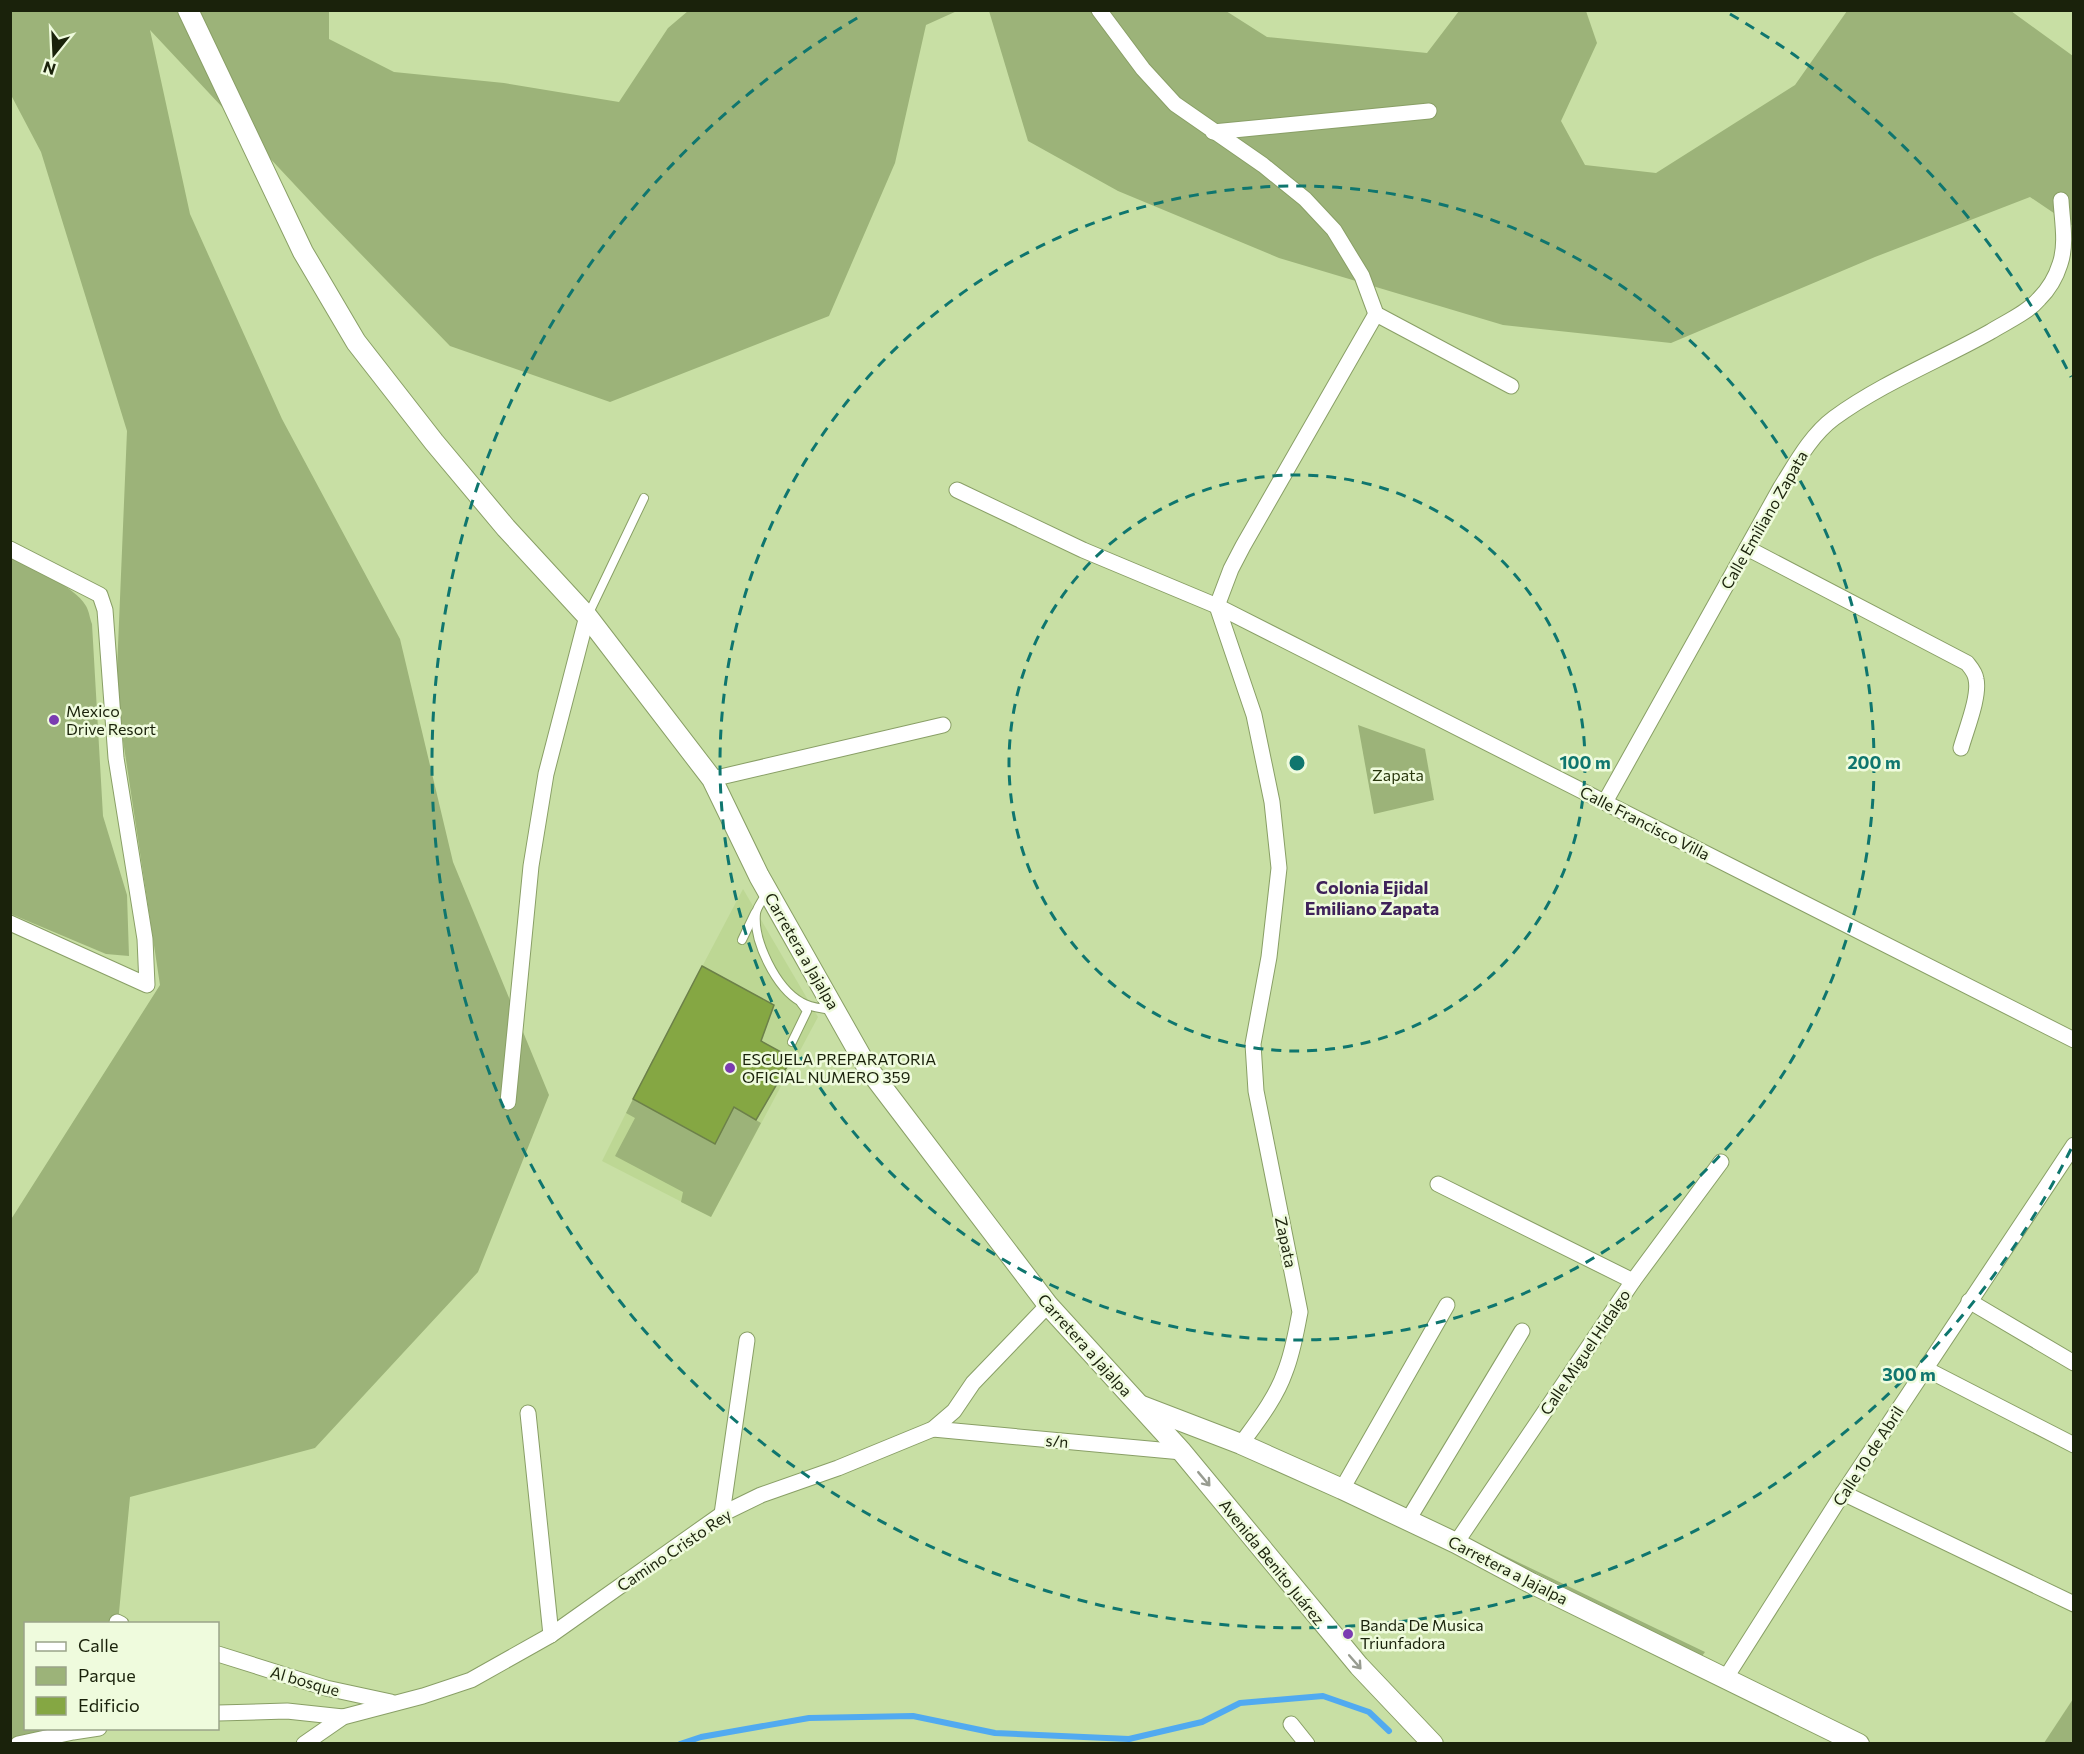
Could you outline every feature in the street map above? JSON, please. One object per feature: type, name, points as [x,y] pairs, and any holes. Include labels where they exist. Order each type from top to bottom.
[{"type":"street","name":"Carretera a Jajalpa","points":[[188,10],[303,252],[356,342],[434,442],[506,528],[590,620],[712,779],[768,892],[867,1067],[1048,1305],[1137,1404],[1241,1444],[1342,1489],[1456,1543],[1725,1679],[1859,1743]]},
{"type":"street","points":[[1099,10],[1143,69],[1175,104],[1272,172],[1305,199],[1334,230],[1362,276],[1376,314],[1511,386]]},
{"type":"street","points":[[1213,132],[1429,111]]},
{"type":"street","name":"Calle Emiliano Zapata","points":[[1605,802],[1781,487],[1810,443],[1832,420],[1865,397],[1976,340],[2011,320],[2038,300],[2052,283],[2061,262],[2064,240],[2061,200]]},
{"type":"street","points":[[1217,606],[1231,569],[1243,546],[1376,314]]},
{"type":"street","name":"Calle Francisco Villa","points":[[957,490],[1083,550],[1217,606],[2073,1040]]},
{"type":"street","points":[[1747,548],[1967,663],[1977,680],[1961,748]]},
{"type":"street","points":[[10,549],[100,595],[105,610],[116,758],[145,939],[147,985],[10,923]]},
{"type":"street","name":"Zapata","points":[[1217,606],[1254,715],[1272,802],[1279,868],[1269,957],[1253,1044],[1258,1102],[1300,1312],[1285,1374],[1264,1412],[1241,1444]]},
{"type":"street","points":[[508,1102],[531,866],[546,774],[590,620]]},
{"type":"street","points":[[712,779],[944,725]]},
{"type":"street","name":"Calle 10 de Abril","points":[[1725,1679],[2073,1144]]},
{"type":"street","points":[[1633,1281],[1721,1162]]},
{"type":"street","name":"Calle Miguel Hidalgo","points":[[1438,1184],[1633,1281],[1456,1543]]},
{"type":"street","points":[[1969,1301],[2073,1363]]},
{"type":"street","name":"Camino Cristo Rey","points":[[304,1743],[343,1717],[471,1680],[551,1635],[722,1514],[760,1495],[838,1468],[933,1429],[954,1411],[987,1368],[1048,1305]]},
{"type":"street","points":[[1342,1489],[1447,1305]]},
{"type":"street","points":[[1408,1520],[1522,1331]]},
{"type":"street","points":[[722,1514],[747,1340]]},
{"type":"street","points":[[1926,1369],[2073,1445]]},
{"type":"street","name":"Avenida Benito Juárez","points":[[1137,1404],[1182,1452],[1344,1649],[1402,1713],[1434,1743]]},
{"type":"street","points":[[528,1413],[551,1635]]},
{"type":"street","name":"s/n","points":[[933,1429],[1182,1452]]},
{"type":"street","points":[[1844,1493],[2073,1604]]},
{"type":"street","name":"Al bosque","points":[[219,1654],[326,1688],[394,1703]]},
{"type":"street","points":[[219,1713],[287,1711],[343,1717]]},
{"type":"street","points":[[1291,1724],[1307,1743]]},
{"type":"street","points":[[18,1743],[88,1730]]},
{"type":"lane","points":[[590,620],[644,498]]},
{"type":"lane","points":[[742,940],[768,892]]},
{"type":"lane","points":[[756,911],[757,933],[767,961],[780,982],[807,1011],[792,1042]]},
{"type":"lane","points":[[800,1002],[812,1007],[836,1011]]},
{"type":"shaded area","name":"ESCUELA PREPARATORIA OFICIAL NUMERO 359","points":[[743,889],[818,1017],[711,1217],[602,1161]]},
{"type":"green space","points":[[11,11],[329,11],[329,39],[394,72],[504,83],[619,102],[668,28],[688,11],[957,11],[926,25],[895,163],[829,316],[610,402],[450,346],[323,215],[150,30],[190,214],[282,419],[400,639],[453,862],[549,1095],[478,1272],[315,1448],[130,1497],[118,1622],[24,1622],[24,1730],[70,1730],[58,1743],[11,1743],[10,1221],[160,985],[116,694],[127,431],[41,152],[11,95]]},
{"type":"green space","points":[[989,11],[1226,11],[1267,37],[1427,53],[1459,11],[1586,11],[1597,43],[1561,121],[1585,165],[1656,173],[1795,85],[1847,11],[2011,11],[2073,56],[2073,226],[2030,197],[1875,257],[1671,343],[1503,325],[1279,258],[1118,191],[1028,141]]},
{"type":"green space","name":"Mexico Drive Resort","points":[[11,558],[63,584],[80,598],[89,613],[92,624],[103,816],[127,895],[129,956],[106,954],[11,914]]},
{"type":"green space","name":"Zapata","points":[[1358,725],[1425,749],[1434,800],[1374,814]]},
{"type":"green space","points":[[653,1059],[761,1123],[711,1217],[681,1202],[683,1192],[615,1156],[635,1118],[626,1113],[633,1099],[714,1144],[727,1120],[646,1073]]},
{"type":"green space","points":[[1397,1504],[1705,1652],[1702,1656]]},
{"type":"green space","points":[[2073,1699],[2073,1743],[2044,1743]]},
{"type":"building","points":[[702,966],[774,1005],[761,1041],[792,1058],[756,1120],[734,1107],[715,1144],[633,1099]]},
{"type":"waterway","points":[[680,1744],[701,1737],[809,1718],[913,1716],[995,1733],[1129,1739],[1202,1722],[1240,1703],[1323,1696],[1369,1712],[1389,1731]]},
{"type":"place","name":"Mexico Drive Resort","points":[[54,720]]},
{"type":"place","name":"ESCUELA PREPARATORIA OFICIAL NUMERO 359","points":[[730,1068]]},
{"type":"place","name":"Banda De Musica Triunfadora","points":[[1348,1634]]},
{"type":"district","name":"Colonia Ejidal Emiliano Zapata","points":[[1372,898]]}]
